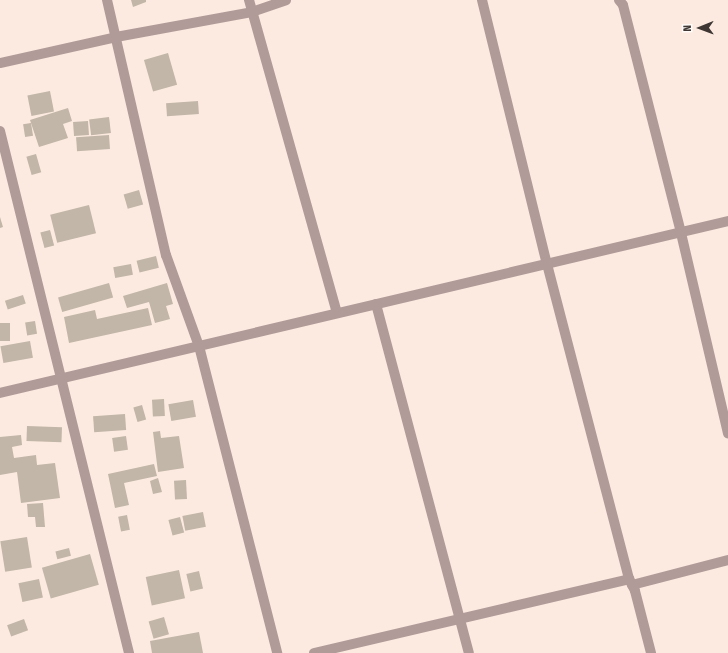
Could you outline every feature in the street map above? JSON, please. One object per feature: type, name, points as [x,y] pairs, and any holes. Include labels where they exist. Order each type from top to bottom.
[{"type":"street","points":[[107,0],[166,255],[198,346],[277,653]]},
{"type":"street","points":[[249,0],[337,313]]},
{"type":"street","points":[[0,63],[116,37],[252,12],[286,0]]},
{"type":"street","points":[[482,0],[547,264],[630,582],[638,602],[651,653]]},
{"type":"street","points":[[619,0],[623,5],[681,232],[728,434]]},
{"type":"street","points":[[0,131],[129,653]]},
{"type":"street","points":[[0,393],[728,221]]},
{"type":"street","points":[[376,304],[469,653]]},
{"type":"street","points":[[314,653],[728,560]]},
{"type":"building","points":[[131,0],[146,0],[146,2],[133,7]]},
{"type":"building","points":[[168,53],[177,85],[153,92],[144,60]]},
{"type":"building","points":[[50,91],[54,112],[31,116],[27,95]]},
{"type":"building","points":[[198,101],[199,114],[167,116],[166,103]]},
{"type":"building","points":[[68,108],[72,121],[63,124],[68,138],[39,147],[30,120]]},
{"type":"building","points":[[109,117],[111,133],[91,135],[89,119]]},
{"type":"building","points":[[88,121],[89,135],[74,136],[73,122]]},
{"type":"building","points":[[31,123],[33,136],[25,137],[23,124]]},
{"type":"building","points":[[109,135],[110,149],[77,151],[76,137]]},
{"type":"building","points":[[36,154],[41,172],[32,175],[26,157]]},
{"type":"building","points":[[139,190],[143,204],[128,209],[124,194]]},
{"type":"building","points":[[89,205],[96,233],[57,243],[50,215]]},
{"type":"building","points":[[0,217],[3,227],[0,228]]},
{"type":"building","points":[[50,230],[54,245],[44,248],[40,233]]},
{"type":"building","points":[[156,256],[159,268],[139,272],[137,261]]},
{"type":"building","points":[[131,264],[133,275],[115,278],[113,267]]},
{"type":"building","points":[[109,283],[113,297],[62,312],[58,298]]},
{"type":"building","points":[[167,283],[173,304],[166,306],[170,319],[155,323],[149,302],[127,308],[123,296]]},
{"type":"building","points":[[23,295],[26,304],[8,309],[5,301]]},
{"type":"building","points":[[148,308],[152,325],[69,343],[64,317],[95,310],[97,319]]},
{"type":"building","points":[[35,321],[37,334],[27,335],[25,323]]},
{"type":"building","points":[[0,323],[10,323],[10,341],[0,341]]},
{"type":"building","points":[[30,341],[33,358],[3,363],[0,346]]},
{"type":"building","points":[[164,399],[165,416],[153,417],[152,400]]},
{"type":"building","points":[[193,400],[196,417],[171,421],[168,404]]},
{"type":"building","points":[[142,405],[146,419],[137,422],[133,407]]},
{"type":"building","points":[[125,414],[126,430],[94,432],[93,416]]},
{"type":"building","points":[[27,426],[62,427],[61,442],[26,441]]},
{"type":"building","points":[[160,431],[161,438],[179,436],[184,468],[158,472],[153,432]]},
{"type":"building","points":[[21,435],[22,445],[12,447],[14,458],[36,455],[37,465],[55,463],[60,498],[21,503],[17,472],[0,475],[0,437]]},
{"type":"building","points":[[126,436],[128,450],[114,452],[112,438]]},
{"type":"building","points":[[154,464],[157,476],[124,483],[129,505],[115,508],[108,474]]},
{"type":"building","points":[[158,478],[162,492],[153,494],[150,481]]},
{"type":"building","points":[[186,480],[187,499],[175,500],[174,481]]},
{"type":"building","points":[[43,503],[45,527],[36,527],[35,517],[28,517],[27,504]]},
{"type":"building","points":[[203,512],[206,527],[185,531],[182,516]]},
{"type":"building","points":[[127,515],[130,530],[121,531],[118,517]]},
{"type":"building","points":[[180,517],[184,532],[173,536],[168,520]]},
{"type":"building","points":[[27,537],[32,568],[5,572],[0,541]]},
{"type":"building","points":[[69,548],[71,556],[57,559],[55,551]]},
{"type":"building","points":[[90,554],[99,585],[51,599],[42,568]]},
{"type":"building","points":[[179,570],[185,598],[152,605],[146,577]]},
{"type":"building","points":[[199,571],[203,589],[190,591],[186,574]]},
{"type":"building","points":[[39,579],[43,598],[22,602],[18,583]]},
{"type":"building","points":[[164,617],[169,634],[154,639],[149,621]]},
{"type":"building","points":[[24,619],[28,630],[11,636],[7,625]]},
{"type":"building","points":[[199,632],[203,653],[152,653],[150,641]]}]
